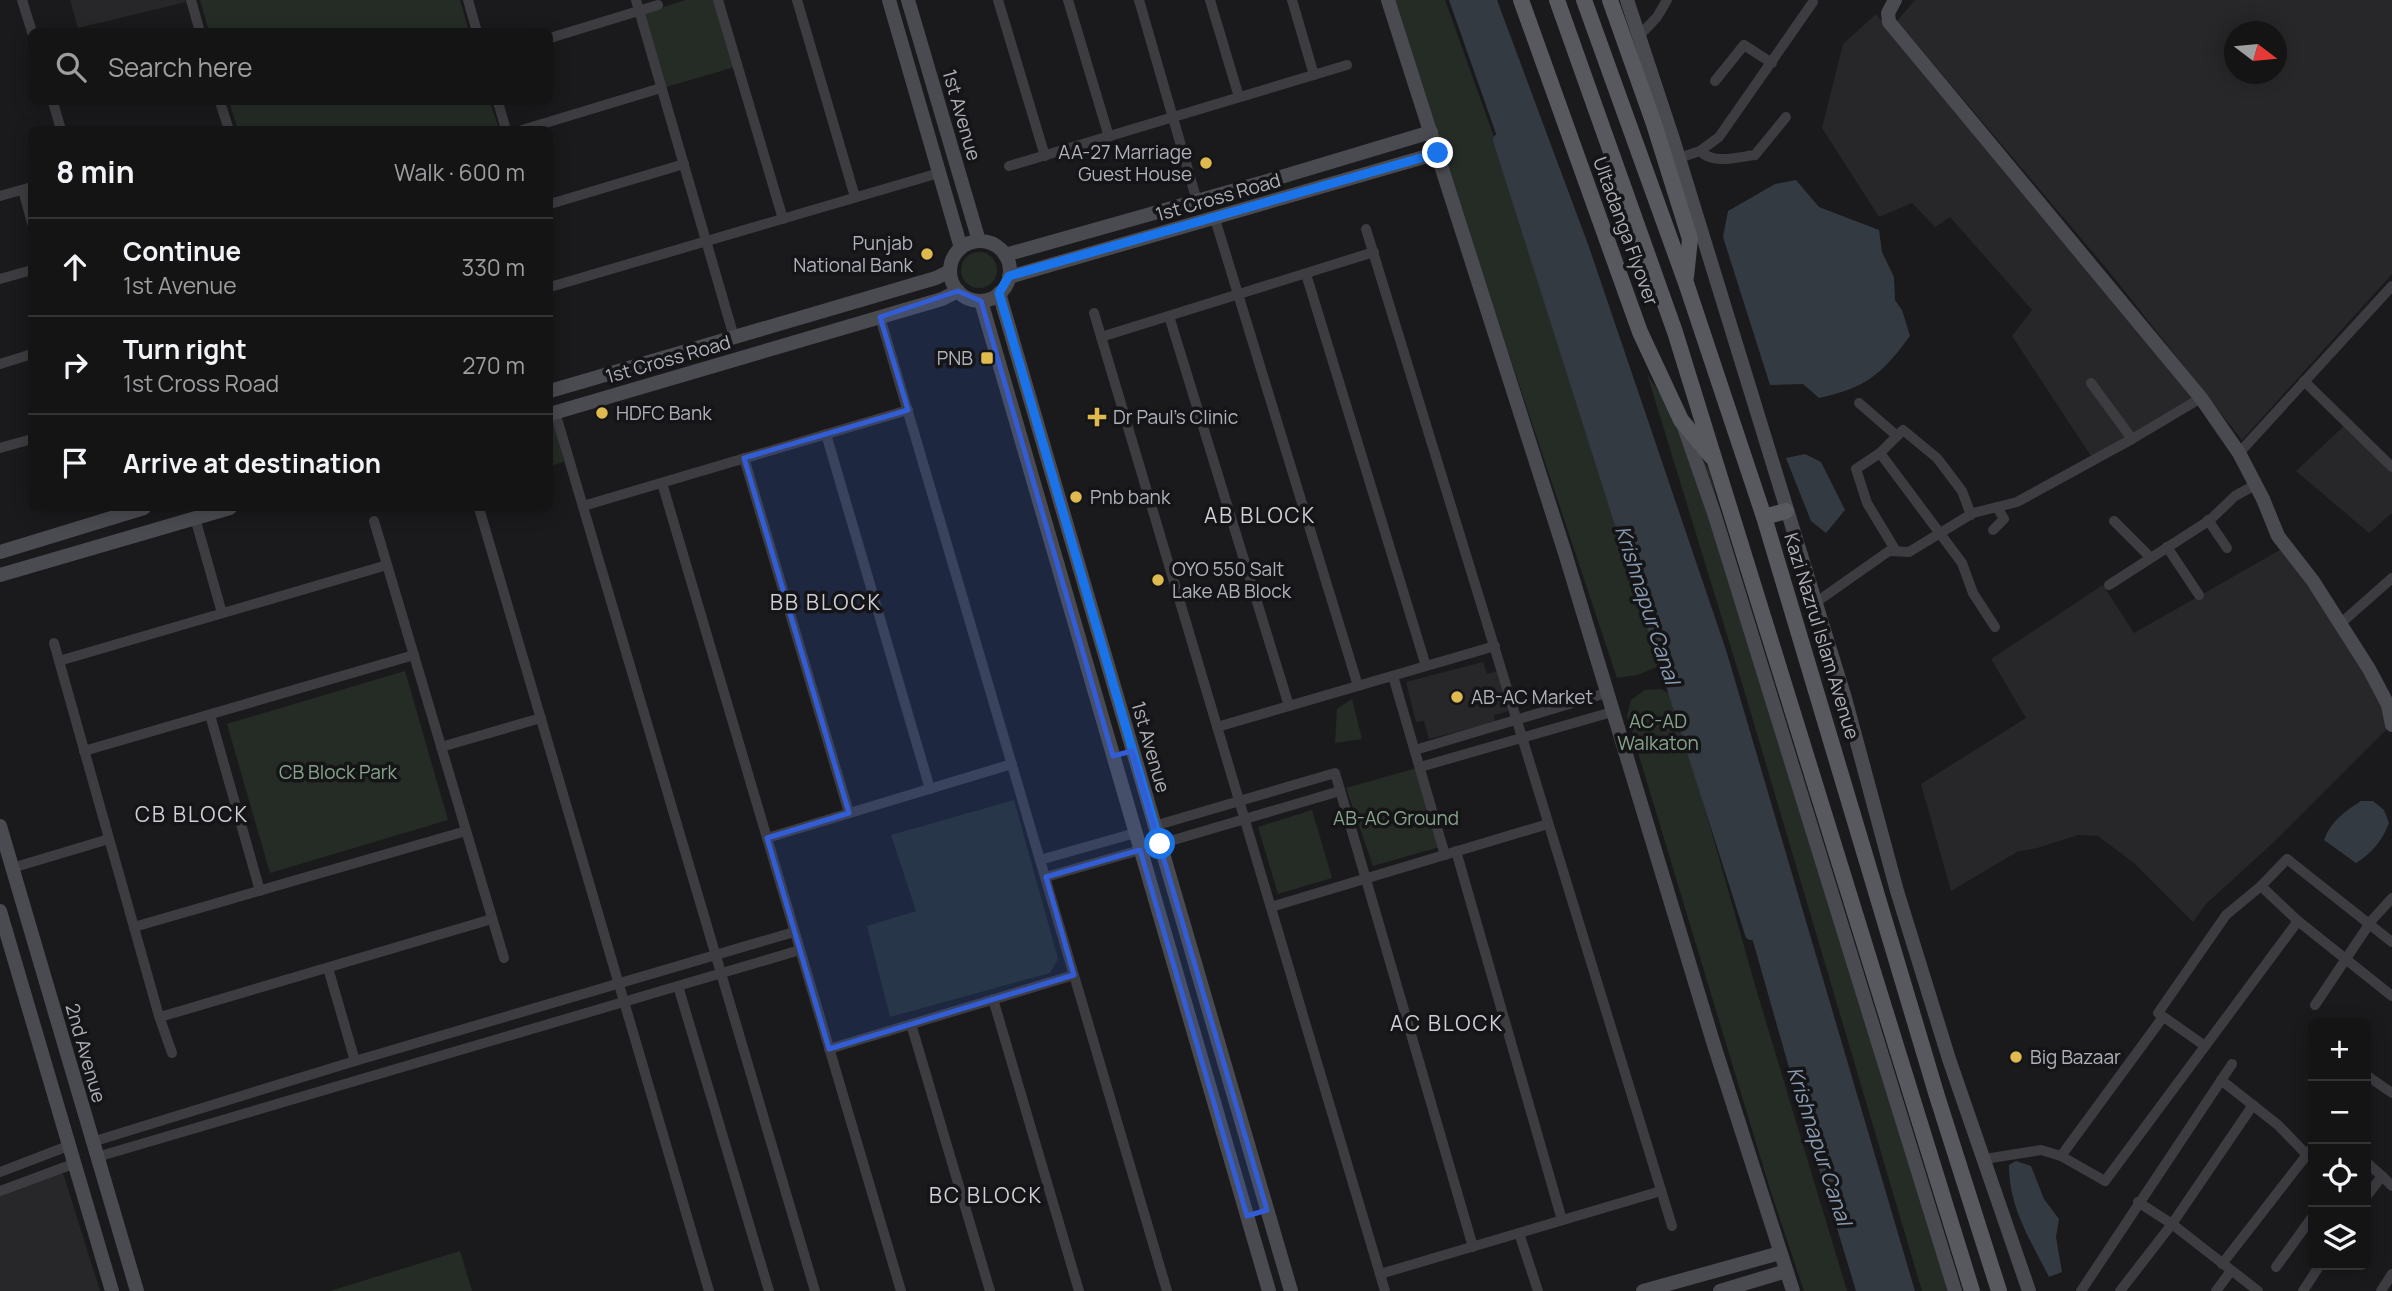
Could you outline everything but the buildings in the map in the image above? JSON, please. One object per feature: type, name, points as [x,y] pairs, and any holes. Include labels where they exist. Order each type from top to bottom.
[{"type":"main road","name":"Ultadanga Flyover","points":[[1521,0],[1640,332],[1681,420],[1717,463]]},
{"type":"main road","points":[[1557,0],[1675,332],[1972,1291]]},
{"type":"main road","name":"Kazi Nazrul Islam Avenue","points":[[1584,0],[1686,283],[1764,517],[1937,1096],[1999,1291]]},
{"type":"main road","name":"Ultadanga Flyover","points":[[1610,0],[1654,124],[1690,239],[1686,283]]},
{"type":"main road","points":[[1764,517],[1786,511]]},
{"type":"street","points":[[22,0],[31,28]]},
{"type":"street","points":[[191,0],[199,28]]},
{"type":"street","points":[[468,0],[476,28]]},
{"type":"street","points":[[636,0],[734,337]]},
{"type":"street","points":[[718,0],[783,219]]},
{"type":"street","points":[[797,0],[855,197]]},
{"type":"street","points":[[889,0],[961,248]]},
{"type":"street","name":"1st Avenue","points":[[908,0],[979,241]]},
{"type":"street","points":[[998,0],[1045,156]]},
{"type":"street","points":[[1068,0],[1109,137]]},
{"type":"street","points":[[1139,0],[1197,201]]},
{"type":"street","points":[[1210,0],[1239,97]]},
{"type":"street","points":[[1292,0],[1314,75]]},
{"type":"street","points":[[1388,0],[1565,553],[1606,693],[1793,1291]]},
{"type":"street","name":"Kazi Nazrul Islam Avenue","points":[[1627,0],[1679,158],[1845,698],[1897,891],[1949,1059],[2029,1291]]},
{"type":"street","points":[[1640,35],[1657,17],[1667,0]]},
{"type":"street","points":[[1895,0],[1888,13],[1889,22],[2201,398],[2239,453],[2278,536],[2313,581],[2369,669],[2388,705],[2392,725]]},
{"type":"street","points":[[1679,158],[1700,151],[1719,137],[1813,2]]},
{"type":"street","points":[[553,37],[658,5]]},
{"type":"street","points":[[1715,81],[1744,45],[1772,63]]},
{"type":"street","points":[[1009,166],[1347,65]]},
{"type":"street","points":[[535,126],[661,88]]},
{"type":"street","points":[[916,94],[934,89]]},
{"type":"street","points":[[54,105],[60,126]]},
{"type":"street","points":[[221,105],[227,126]]},
{"type":"street","points":[[499,105],[505,126]]},
{"type":"street","points":[[1700,151],[1705,156],[1717,159],[1755,155],[1786,117]]},
{"type":"street","points":[[1005,255],[1265,182],[1432,131]]},
{"type":"street","name":"1st Cross Road","points":[[1009,276],[1438,153]]},
{"type":"street","points":[[553,203],[684,163]]},
{"type":"street","points":[[553,282],[939,173]]},
{"type":"street","points":[[1265,182],[1270,201]]},
{"type":"street","points":[[0,196],[27,188]]},
{"type":"street","points":[[1215,219],[1358,686]]},
{"type":"street","points":[[1366,229],[1672,1227]]},
{"type":"street","points":[[979,241],[994,244],[1005,255],[1009,276],[999,293],[981,301],[965,297],[958,291],[950,271],[953,258],[961,248],[979,241]]},
{"type":"street","points":[[1101,337],[1374,253]]},
{"type":"street","points":[[0,279],[28,271]]},
{"type":"street","name":"1st Cross Road","points":[[553,390],[936,278],[950,271]]},
{"type":"street","points":[[1306,274],[1426,666]]},
{"type":"street","points":[[2239,453],[2392,286]]},
{"type":"street","name":"1st Cross Road","points":[[553,413],[942,299],[958,291]]},
{"type":"street","name":"1st Avenue","points":[[999,293],[1291,1291]]},
{"type":"street","name":"1st Avenue","points":[[981,301],[1269,1291]]},
{"type":"street","points":[[1094,313],[1385,1291]]},
{"type":"street","points":[[1170,316],[1289,706]]},
{"type":"street","points":[[880,317],[1167,1291]]},
{"type":"street","points":[[0,364],[28,355]]},
{"type":"street","points":[[619,371],[626,391]]},
{"type":"street","points":[[2304,381],[2392,467]]},
{"type":"street","points":[[2091,383],[2132,439]]},
{"type":"street","points":[[1815,603],[1889,551],[1909,552],[1970,515],[2017,502],[2201,398]]},
{"type":"street","points":[[1859,403],[1897,436]]},
{"type":"street","points":[[583,506],[908,410]]},
{"type":"street","points":[[553,416],[583,506],[815,1291]]},
{"type":"street","points":[[1681,420],[1715,516],[1955,1291]]},
{"type":"street","points":[[1896,551],[1867,503],[1856,469],[1880,453],[1903,430],[1937,458],[1962,491],[1970,515]]},
{"type":"street","points":[[826,434],[930,789]]},
{"type":"street","points":[[0,448],[28,440]]},
{"type":"street","points":[[1880,453],[1962,563],[1973,593],[1995,627]]},
{"type":"street","points":[[744,458],[849,813]]},
{"type":"street","points":[[662,483],[901,1291]]},
{"type":"street","points":[[2109,585],[2208,520],[2235,496],[2255,485]]},
{"type":"street","points":[[1037,492],[1056,486]]},
{"type":"street","points":[[1993,530],[2004,519],[1997,507]]},
{"type":"street","points":[[0,552],[135,511]]},
{"type":"street","points":[[0,575],[220,511]]},
{"type":"street","points":[[480,511],[709,1291]]},
{"type":"street","points":[[195,518],[222,613]]},
{"type":"street","points":[[2208,520],[2227,548]]},
{"type":"street","points":[[374,521],[504,958]]},
{"type":"street","points":[[2114,522],[2150,557]]},
{"type":"street","points":[[93,525],[99,546]]},
{"type":"street","points":[[2167,547],[2199,595]]},
{"type":"street","points":[[58,661],[387,565]]},
{"type":"street","points":[[2340,624],[2392,578]]},
{"type":"street","points":[[54,643],[172,1054]]},
{"type":"street","points":[[1217,727],[1494,646]]},
{"type":"street","points":[[84,751],[414,655]]},
{"type":"street","points":[[1393,676],[1420,768],[1451,853],[1562,1220]]},
{"type":"street","points":[[1415,750],[1606,693]]},
{"type":"street","points":[[1420,768],[1612,712]]},
{"type":"street","points":[[210,715],[260,891]]},
{"type":"street","points":[[441,747],[541,718]]},
{"type":"street","points":[[1113,756],[1132,751]]},
{"type":"street","points":[[767,838],[1012,764]]},
{"type":"street","points":[[1154,826],[1335,774],[1473,1247]]},
{"type":"street","points":[[1160,844],[1340,791]]},
{"type":"street","points":[[1271,907],[1548,824]]},
{"type":"street","name":"2nd Avenue","points":[[0,826],[137,1291]]},
{"type":"street","points":[[134,927],[466,831]]},
{"type":"street","points":[[1040,860],[1135,833]]},
{"type":"street","points":[[12,867],[109,839]]},
{"type":"street","points":[[1046,877],[1140,850]]},
{"type":"street","points":[[2205,1046],[2158,1013],[2226,915],[2289,859],[2392,942]]},
{"type":"street","points":[[2261,886],[2298,921],[2392,996]]},
{"type":"street","points":[[2315,1005],[2370,923],[2392,898]]},
{"type":"street","points":[[0,911],[112,1291]]},
{"type":"street","points":[[160,1017],[492,919]]},
{"type":"street","points":[[1984,1159],[2041,1150],[2061,1156],[2105,1181],[2298,921]]},
{"type":"street","points":[[92,1142],[355,1061],[794,932]]},
{"type":"street","points":[[97,1157],[800,950]]},
{"type":"street","points":[[328,968],[355,1061]]},
{"type":"street","points":[[829,1049],[1074,975]]},
{"type":"street","points":[[678,986],[769,1291]]},
{"type":"street","points":[[993,999],[1079,1291]]},
{"type":"street","points":[[2061,1156],[2163,1017]]},
{"type":"street","points":[[911,1024],[990,1291]]},
{"type":"street","points":[[440,1036],[447,1053]]},
{"type":"street","points":[[2081,1291],[2232,1064]]},
{"type":"street","points":[[2371,1078],[2392,1093]]},
{"type":"street","points":[[2221,1080],[2308,1151]]},
{"type":"street","points":[[2120,1291],[2172,1224],[2253,1105]]},
{"type":"street","points":[[0,1172],[68,1146]]},
{"type":"street","points":[[2216,1291],[2227,1268],[2308,1158]]},
{"type":"street","points":[[0,1191],[74,1164]]},
{"type":"street","points":[[2371,1166],[2392,1186]]},
{"type":"street","points":[[2371,1191],[2382,1176]]},
{"type":"street","points":[[1380,1275],[1661,1191]]},
{"type":"street","points":[[2138,1202],[2172,1224],[2258,1291]]},
{"type":"street","points":[[1247,1216],[1267,1210]]},
{"type":"street","points":[[91,1220],[114,1214]]},
{"type":"street","points":[[2276,1267],[2308,1223]]},
{"type":"street","points":[[1519,1233],[1538,1291]]},
{"type":"street","points":[[1643,1291],[1780,1253]]},
{"type":"street","points":[[2303,1291],[2317,1270]]},
{"type":"street","points":[[1720,1291],[1786,1271]]},
{"type":"street","points":[[2381,1291],[2392,1274]]},
{"type":"highlighted area","points":[[958,291],[981,301],[1113,756],[1132,751],[1267,1210],[1247,1216],[1140,850],[1046,877],[1074,975],[829,1049],[767,838],[849,813],[744,458],[908,410],[880,317]]},
{"type":"shaded area","points":[[70,0],[185,0],[186,2],[78,28]]},
{"type":"shaded area","points":[[1915,0],[2392,0],[2392,274],[2242,440],[2112,275],[1897,21]]},
{"type":"shaded area","points":[[1876,14],[2195,399],[2091,456],[2012,336],[2032,310],[1950,217],[1935,227],[1912,203],[1879,217],[1822,128],[1843,44]]},
{"type":"shaded area","points":[[2344,426],[2392,472],[2392,513],[2369,533],[2296,471]]},
{"type":"shaded area","points":[[2280,550],[2316,597],[2355,658],[2382,707],[2388,728],[2276,840],[2206,904],[2193,922],[2134,863],[2098,836],[2078,835],[2017,852],[1951,891],[1921,784],[2026,718],[1991,659],[2103,585],[2134,633]]},
{"type":"shaded area","name":"AB-AC Market","points":[[1483,662],[1487,674],[1499,671],[1509,711],[1494,715],[1495,722],[1429,739],[1424,721],[1416,722],[1406,682]]},
{"type":"shaded area","points":[[62,1170],[100,1291],[0,1291],[0,1188]]},
{"type":"green space","points":[[200,0],[460,0],[468,28],[208,28]]},
{"type":"green space","points":[[686,0],[716,0],[735,67],[666,87],[644,13]]},
{"type":"green space","points":[[1391,0],[1445,0],[1494,137],[1664,657],[1662,665],[1637,675],[1617,678]]},
{"type":"green space","points":[[230,105],[491,105],[498,126],[237,126]]},
{"type":"green space","points":[[979,252],[991,258],[997,270],[991,282],[979,288],[967,282],[961,270],[967,258]]},
{"type":"green space","points":[[1647,374],[1709,469],[1724,526],[1958,1291],[1922,1291],[1744,690]]},
{"type":"green space","points":[[553,416],[564,462],[553,465]]},
{"type":"green space","name":"CB Block Park","points":[[405,671],[448,820],[270,873],[227,724]]},
{"type":"green space","name":"AC-AD Walkaton","points":[[1661,689],[1673,696],[1757,992],[1847,1291],[1804,1291],[1770,1189],[1627,716],[1631,700],[1645,690]]},
{"type":"green space","points":[[1352,699],[1362,739],[1335,743],[1337,709]]},
{"type":"green space","name":"AB-AC Ground","points":[[1420,767],[1443,846],[1373,866],[1346,788]]},
{"type":"green space","points":[[1014,800],[1058,959],[1050,973],[890,1017],[867,926],[916,911],[891,835]]},
{"type":"green space","points":[[1312,810],[1332,878],[1278,894],[1258,827]]},
{"type":"green space","points":[[460,1251],[472,1291],[330,1291]]},
{"type":"water","points":[[1449,0],[1497,0],[1589,247],[1726,650],[1915,1291],[1856,1291],[1797,1096],[1699,751],[1606,472],[1548,282]]},
{"type":"water","points":[[1796,180],[1819,207],[1879,230],[1882,252],[1894,277],[1895,300],[1902,310],[1910,336],[1891,360],[1872,377],[1849,389],[1819,398],[1803,384],[1770,385],[1723,237],[1728,211],[1775,184]]},
{"type":"water","points":[[1805,454],[1821,462],[1845,510],[1826,533],[1811,521],[1786,458]]},
{"type":"water","points":[[2361,801],[2373,801],[2384,810],[2389,823],[2376,846],[2356,863],[2324,840],[2330,827]]},
{"type":"water","points":[[2016,1161],[2031,1166],[2044,1199],[2059,1219],[2056,1237],[2062,1272],[2049,1277],[2022,1223],[2013,1195],[2009,1165]]},
{"type":"waterway","name":"Krishnapur Canal","points":[[1499,140],[1751,934]]},
{"type":"place","name":"AA-27 Marriage Guest House","points":[[1206,163]]},
{"type":"place","name":"Punjab National Bank","points":[[927,254]]},
{"type":"place","name":"PNB","points":[[987,358]]},
{"type":"place","name":"HDFC Bank","points":[[602,413]]},
{"type":"place","name":"Dr Paul's Clinic","points":[[1097,417]]},
{"type":"place","name":"Pnb bank","points":[[1076,497]]},
{"type":"place","name":"OYO 550 Salt Lake AB Block","points":[[1158,580]]},
{"type":"place","name":"AB-AC Market","points":[[1457,697]]},
{"type":"place","name":"Big Bazaar","points":[[2016,1057]]},
{"type":"district","name":"AB BLOCK","points":[[1260,516]]},
{"type":"district","name":"BB BLOCK","points":[[826,603]]},
{"type":"district","name":"CB BLOCK","points":[[192,815]]},
{"type":"district","name":"AC BLOCK","points":[[1447,1024]]},
{"type":"district","name":"BC BLOCK","points":[[986,1196]]},
{"type":"route","points":[[1160,844],[999,293],[1009,276],[1438,153]]}]
